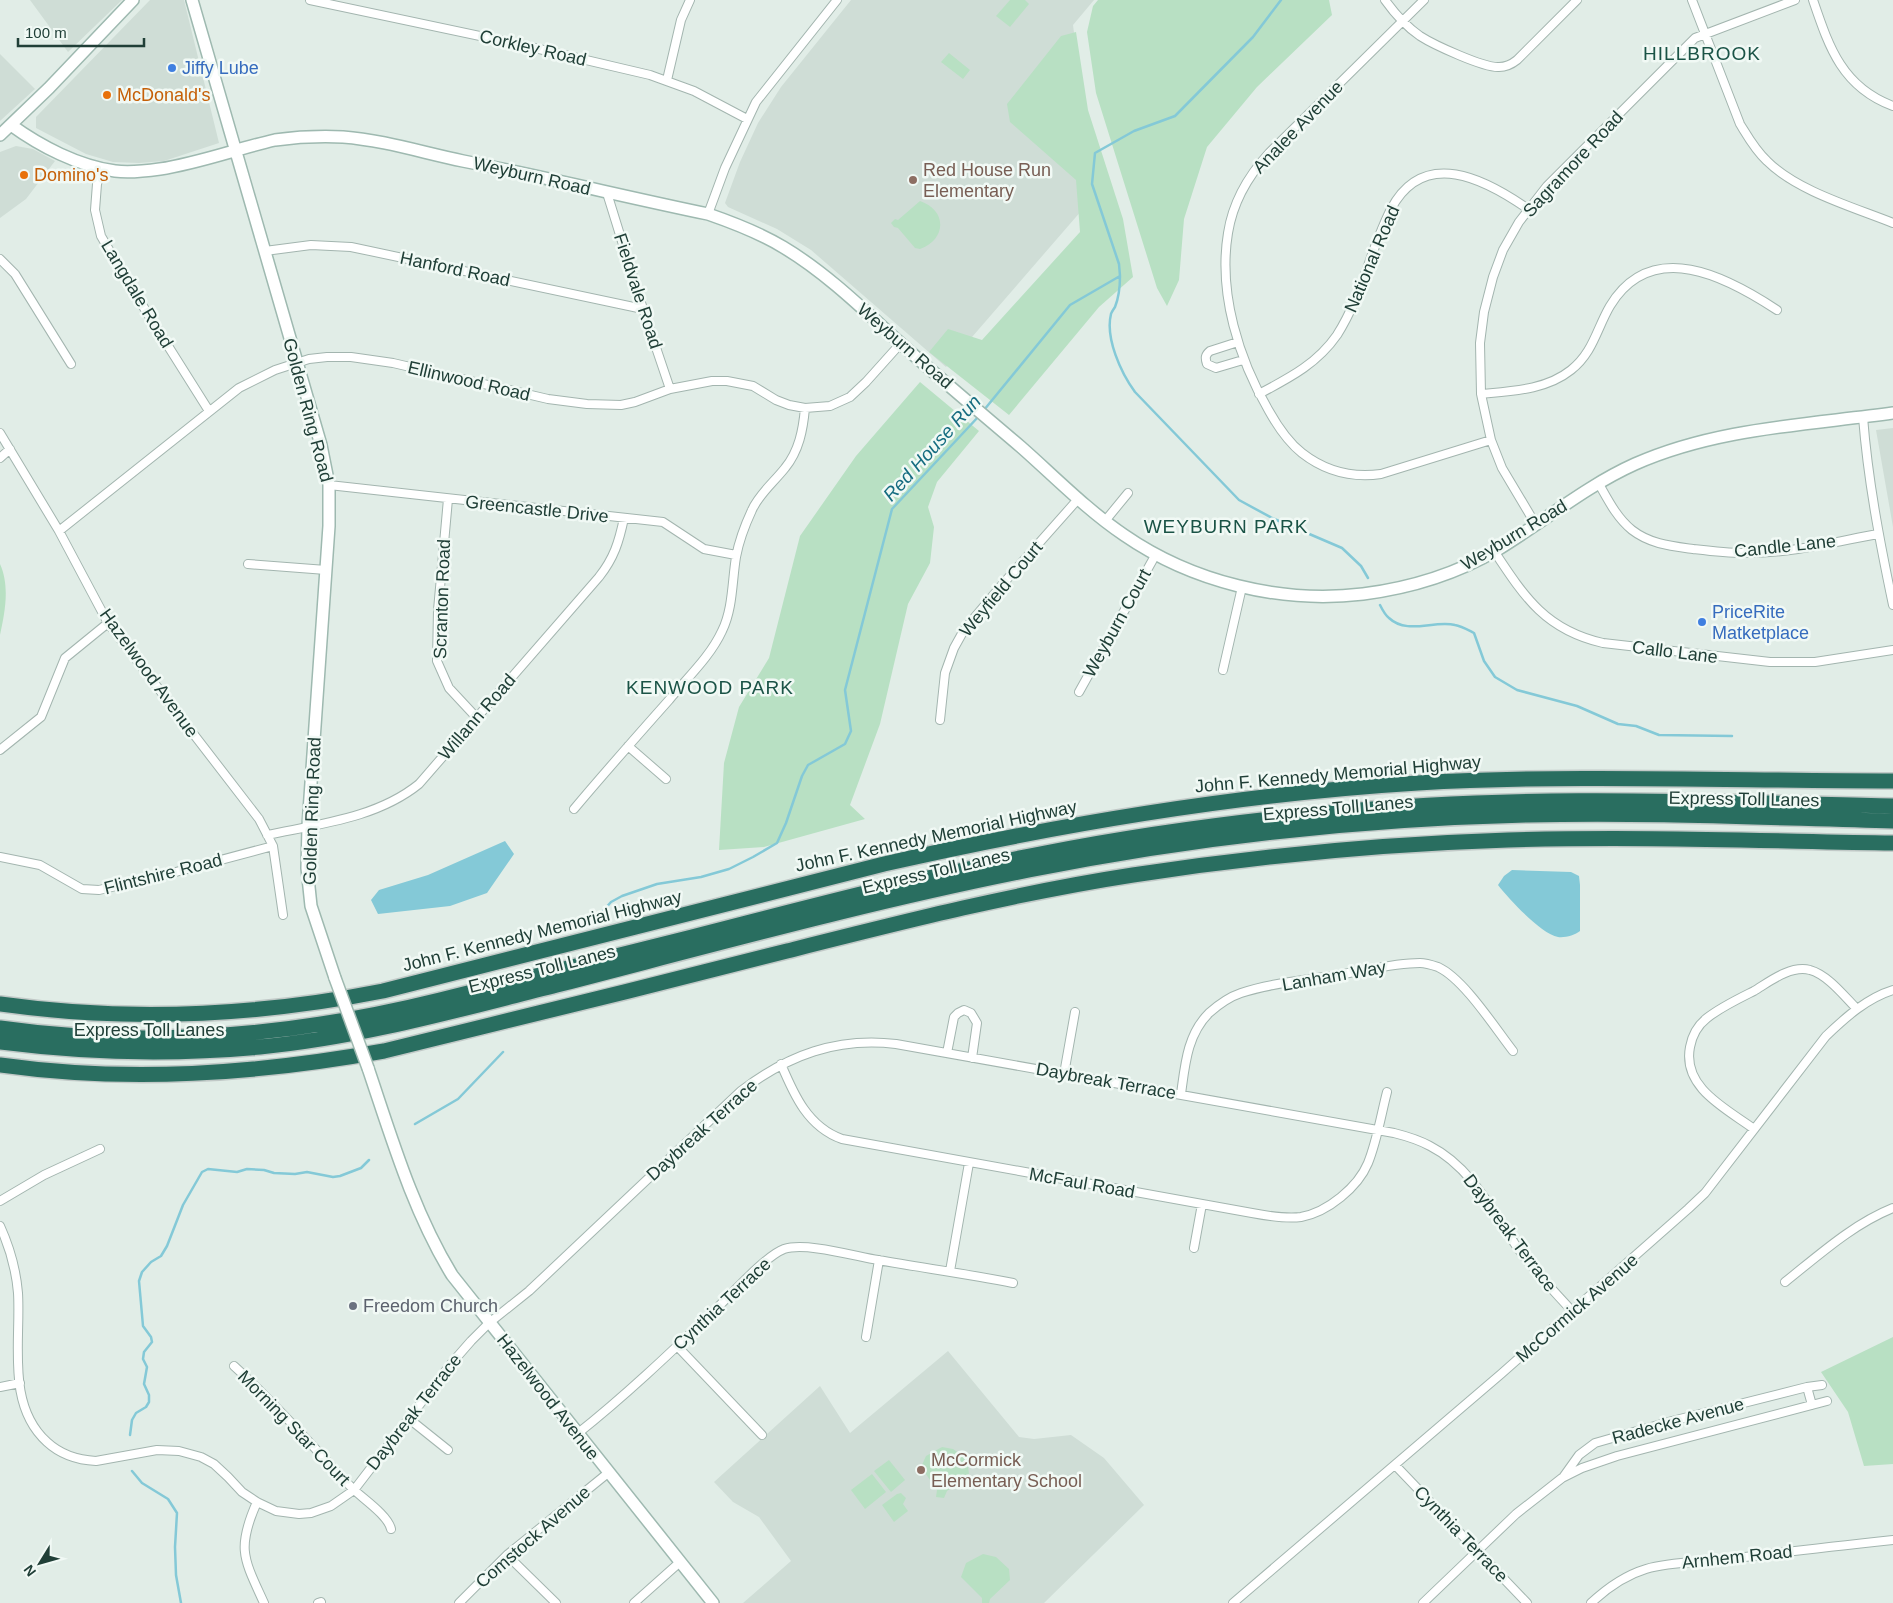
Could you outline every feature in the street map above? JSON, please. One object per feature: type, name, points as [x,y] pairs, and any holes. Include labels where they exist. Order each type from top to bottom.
[{"type":"highway","name":"John F. Kennedy Memorial Highway","points":[[0,1004],[91,1013],[160,1015],[242,1011],[314,1003],[383,991],[958,847],[1106,818],[1218,802],[1341,789],[1510,779],[1893,781]]},
{"type":"highway","name":"Express Toll Lanes","points":[[0,1028],[82,1036],[161,1038],[239,1035],[337,1023],[440,1000],[852,895],[950,873],[1084,846],[1259,820],[1388,808],[1533,801],[1893,806]]},
{"type":"highway","name":"Express Toll Lanes","points":[[0,1042],[77,1050],[177,1052],[262,1047],[346,1036],[429,1018],[827,916],[952,886],[1100,856],[1238,836],[1377,823],[1529,815],[1651,815],[1893,821]]},
{"type":"highway","points":[[0,1064],[104,1074],[169,1075],[246,1071],[314,1064],[384,1052],[942,912],[1036,892],[1238,860],[1420,844],[1510,840],[1730,840],[1893,843]]},
{"type":"street","points":[[0,135],[49,88],[133,0]]},
{"type":"street","name":"Golden Ring Road","points":[[192,0],[321,445],[329,485],[326,570],[308,826],[307,868],[311,906],[335,978]]},
{"type":"street","name":"Corkley Road","points":[[310,0],[580,58],[667,80],[694,91],[747,119]]},
{"type":"street","points":[[667,80],[681,20],[690,0]]},
{"type":"street","points":[[708,214],[724,168],[747,119],[765,89],[837,0]]},
{"type":"street","points":[[1385,0],[1403,21],[1419,35],[1438,46],[1484,64],[1499,67],[1512,64],[1517,60],[1577,0]]},
{"type":"street","name":"Analee Avenue","points":[[1424,0],[1254,170],[1244,187],[1230,220],[1226,257],[1230,306],[1238,342],[1259,394],[1282,432],[1295,447],[1321,465],[1350,474],[1370,476],[1387,473],[1491,440]]},
{"type":"street","points":[[1692,0],[1740,124],[1765,160],[1795,182],[1893,223]]},
{"type":"street","name":"Sagramore Road","points":[[1536,525],[1510,483],[1491,440],[1481,394],[1480,344],[1488,295],[1503,250],[1528,210],[1557,175],[1695,38],[1795,0]]},
{"type":"street","points":[[1813,0],[1828,43],[1842,68],[1867,93],[1893,106]]},
{"type":"street","name":"Weyburn Road","points":[[11,125],[30,138],[59,152],[102,168],[124,171],[161,169],[275,140],[344,137],[518,172],[708,214],[769,239],[805,261],[861,307],[1105,521],[1123,534],[1156,554],[1188,569],[1242,587],[1304,596],[1335,596],[1369,593],[1406,586],[1434,578],[1467,565],[1494,551],[1598,484],[1625,468],[1652,457],[1707,439],[1758,429],[1893,413]]},
{"type":"street","name":"Langdale Road","points":[[102,168],[97,184],[95,210],[101,236],[209,411]]},
{"type":"street","name":"National Road","points":[[1259,394],[1301,371],[1328,346],[1351,310],[1392,207],[1411,185],[1429,175],[1440,173],[1466,176],[1496,188],[1528,210]]},
{"type":"street","name":"Fieldvale Road","points":[[607,193],[670,389]]},
{"type":"street","name":"Hanford Road","points":[[265,251],[311,245],[351,247],[643,309]]},
{"type":"street","points":[[0,259],[15,274],[71,364]]},
{"type":"street","points":[[1481,394],[1530,388],[1552,382],[1570,371],[1592,346],[1606,312],[1616,296],[1638,278],[1658,270],[1689,268],[1709,274],[1752,293],[1777,310]]},
{"type":"street","points":[[1238,342],[1210,351],[1206,354],[1205,359],[1207,364],[1216,368],[1244,360]]},
{"type":"street","name":"Ellinwood Road","points":[[59,531],[239,388],[263,375],[297,363],[327,356],[367,359],[548,399],[587,404],[635,402],[670,389],[712,381],[734,381],[753,386],[789,405],[805,408],[830,406],[850,397],[901,343]]},
{"type":"street","points":[[574,809],[698,667],[719,638],[729,606],[736,555],[742,535],[753,508],[765,490],[785,468],[795,452],[803,430],[805,408]]},
{"type":"street","points":[[1863,417],[1878,534],[1893,605]]},
{"type":"street","name":"Hazelwood Avenue","points":[[0,433],[59,531],[108,623],[259,820],[273,846],[283,916]]},
{"type":"street","points":[[0,458],[10,449]]},
{"type":"street","name":"Candle Lane","points":[[1598,484],[1616,512],[1632,530],[1656,543],[1668,546],[1726,553],[1760,553],[1789,550],[1878,534]]},
{"type":"street","name":"Greencastle Drive","points":[[329,485],[663,522],[704,549],[736,555]]},
{"type":"street","points":[[1105,521],[1128,493]]},
{"type":"street","name":"Weyfield Court","points":[[940,720],[945,673],[954,648],[964,630],[1079,498]]},
{"type":"street","name":"Scranton Road","points":[[448,499],[438,610],[437,661],[448,688],[476,717]]},
{"type":"street","name":"Willann Road","points":[[267,835],[364,813],[401,797],[426,776],[607,567],[619,540],[624,518]]},
{"type":"street","name":"Callo Lane","points":[[1494,551],[1524,595],[1544,615],[1559,626],[1587,639],[1620,645],[1770,662],[1815,662],[1893,650]]},
{"type":"street","name":"Weyburn Court","points":[[1079,692],[1156,554]]},
{"type":"street","points":[[248,564],[326,570]]},
{"type":"street","points":[[1223,670],[1242,587]]},
{"type":"street","points":[[0,750],[41,718],[65,658],[108,623]]},
{"type":"street","points":[[628,746],[666,779]]},
{"type":"street","name":"Flintshire Road","points":[[0,857],[40,865],[82,889],[99,890],[273,846]]},
{"type":"street","name":"Lanham Way","points":[[1181,1094],[1187,1054],[1194,1034],[1208,1014],[1226,1000],[1242,992],[1265,987],[1398,965],[1421,963],[1444,970],[1465,990],[1513,1051]]},
{"type":"street","points":[[1754,1128],[1699,1086],[1694,1076],[1689,1055],[1693,1039],[1700,1025],[1720,1010],[1778,977],[1797,970],[1809,970],[1819,974],[1856,1009]]},
{"type":"street","name":"Hazelwood Avenue","points":[[335,978],[420,1216],[452,1275],[713,1603]]},
{"type":"street","name":"McCormick Avenue","points":[[1233,1603],[1630,1262],[1705,1193],[1826,1036],[1856,1009],[1883,993],[1893,990]]},
{"type":"street","points":[[947,1053],[954,1017],[964,1010],[971,1013],[977,1023],[972,1058]]},
{"type":"street","points":[[1064,1074],[1075,1012]]},
{"type":"street","name":"Daybreak Terrace","points":[[0,1226],[12,1253],[17,1284],[19,1315],[18,1359],[23,1401],[32,1427],[38,1434],[60,1452],[79,1460],[96,1461],[156,1450],[188,1453],[214,1464],[242,1492],[257,1502],[276,1512],[299,1514],[310,1513],[331,1506],[354,1490],[458,1354],[489,1323],[528,1291],[742,1091],[766,1072],[782,1064],[806,1053],[842,1044],[863,1042],[896,1044],[1121,1085],[1181,1094],[1412,1138],[1430,1145],[1458,1165],[1480,1191],[1533,1269],[1572,1311]]},
{"type":"street","name":"McFaul Road","points":[[782,1064],[794,1094],[805,1111],[819,1127],[830,1135],[849,1141],[1252,1213],[1291,1218],[1317,1212],[1346,1193],[1362,1174],[1368,1162],[1387,1092]]},
{"type":"street","points":[[0,1201],[44,1175],[100,1149]]},
{"type":"street","points":[[950,1271],[969,1163]]},
{"type":"street","points":[[1194,1248],[1202,1204]]},
{"type":"street","points":[[1785,1282],[1837,1241],[1893,1208]]},
{"type":"street","name":"Cynthia Terrace","points":[[577,1434],[677,1346],[755,1270],[781,1251],[801,1247],[1012,1283]]},
{"type":"street","points":[[866,1337],[879,1260]]},
{"type":"street","points":[[677,1346],[762,1436]]},
{"type":"street","name":"Morning Star Court","points":[[234,1366],[281,1411],[354,1490],[388,1522],[392,1529]]},
{"type":"street","points":[[0,1387],[20,1383]]},
{"type":"street","name":"Radecke Avenue","points":[[1562,1478],[1579,1455],[1595,1443],[1672,1421],[1807,1387],[1822,1385]]},
{"type":"street","points":[[1807,1387],[1812,1405]]},
{"type":"street","name":"Radecke Avenue","points":[[1423,1603],[1516,1514],[1562,1478],[1582,1468],[1618,1456],[1827,1402]]},
{"type":"street","points":[[408,1418],[448,1450]]},
{"type":"street","name":"Cynthia Terrace","points":[[1395,1465],[1527,1603]]},
{"type":"street","name":"Comstock Avenue","points":[[459,1603],[506,1555],[608,1473]]},
{"type":"street","points":[[257,1502],[248,1522],[244,1541],[248,1568],[264,1603]]},
{"type":"street","name":"Arnhem Road","points":[[1591,1603],[1627,1577],[1647,1569],[1671,1564],[1893,1540]]},
{"type":"street","points":[[506,1555],[556,1603]]},
{"type":"street","points":[[634,1603],[680,1562]]},
{"type":"shaded area","points":[[30,0],[122,0],[68,52]]},
{"type":"shaded area","points":[[150,0],[184,0],[219,143],[164,161],[139,163],[113,162],[86,154],[36,128],[36,117]]},
{"type":"shaded area","name":"Red House Run Elementary","points":[[851,0],[1094,0],[1073,25],[1095,195],[946,367],[811,250],[777,229],[728,207],[725,203],[740,162],[758,123],[781,87]]},
{"type":"shaded area","points":[[0,54],[35,89],[0,121]]},
{"type":"shaded area","points":[[16,146],[33,149],[55,161],[26,199],[0,218],[0,152]]},
{"type":"shaded area","points":[[1893,428],[1893,527],[1876,430]]},
{"type":"shaded area","name":"McCormick Elementary School","points":[[948,1351],[1019,1437],[1034,1439],[1071,1435],[1104,1458],[1144,1505],[1044,1603],[743,1603],[791,1561],[759,1517],[733,1502],[714,1482],[820,1386],[850,1433]]},
{"type":"green space","points":[[1010,0],[1025,0],[1029,4],[1010,27],[996,16]]},
{"type":"green space","points":[[1098,0],[1329,0],[1332,15],[1257,87],[1207,147],[1184,219],[1179,280],[1167,306],[1157,288],[1096,93],[1087,32],[1093,6]]},
{"type":"green space","points":[[1076,32],[1088,110],[1123,219],[1133,277],[1099,307],[1009,415],[929,352],[948,329],[982,340],[1080,232],[1076,180],[1010,122],[1007,104],[1061,36]]},
{"type":"green space","points":[[949,53],[970,70],[963,79],[941,62]]},
{"type":"green space","points":[[920,201],[929,205],[935,211],[940,225],[935,239],[920,249],[915,248],[898,228],[894,227],[891,223],[895,219],[898,220]]},
{"type":"green space","points":[[920,382],[979,431],[937,482],[928,507],[934,527],[930,563],[908,604],[880,724],[850,805],[865,819],[764,847],[719,850],[724,763],[739,707],[769,658],[800,536],[856,456]]},
{"type":"green space","points":[[0,564],[6,590],[0,635]]},
{"type":"green space","points":[[1893,1337],[1893,1464],[1864,1466],[1848,1412],[1821,1372]]},
{"type":"green space","points":[[942,1447],[953,1449],[967,1459],[969,1474],[947,1491],[944,1498],[936,1497],[937,1490],[921,1467],[926,1456]]},
{"type":"green space","points":[[889,1460],[905,1480],[891,1492],[874,1471]]},
{"type":"green space","points":[[872,1474],[886,1492],[865,1509],[851,1490]]},
{"type":"green space","points":[[901,1493],[906,1498],[903,1504],[908,1511],[894,1522],[882,1505]]},
{"type":"green space","points":[[983,1554],[996,1557],[1009,1569],[1010,1580],[990,1599],[989,1603],[982,1603],[982,1598],[961,1577],[966,1563]]},
{"type":"water","points":[[505,841],[514,854],[487,893],[450,906],[378,914],[371,900],[379,890],[428,875]]},
{"type":"water","points":[[1512,870],[1571,872],[1579,876],[1580,931],[1570,936],[1558,937],[1543,930],[1534,923],[1498,885],[1504,876]]},
{"type":"waterway","name":"Red House Run","points":[[984,410],[1070,305],[1120,276],[1119,264],[1092,184],[1095,153],[1134,131],[1175,116],[1253,37],[1281,0]]},
{"type":"waterway","points":[[1120,276],[1117,299],[1111,314],[1110,334],[1124,375],[1135,392],[1239,500],[1272,518],[1342,548],[1361,566],[1368,578]]},
{"type":"waterway","name":"Red House Run","points":[[603,911],[611,902],[622,896],[657,884],[701,877],[729,869],[777,843],[802,776],[808,765],[845,744],[851,731],[845,690],[892,509],[979,416]]},
{"type":"waterway","points":[[1380,605],[1389,618],[1404,626],[1447,624],[1460,626],[1474,633],[1484,661],[1495,677],[1517,690],[1577,706],[1618,724],[1636,726],[1659,735],[1732,736]]},
{"type":"waterway","name":"Red House Run","points":[[415,1124],[458,1099],[503,1052]]},
{"type":"waterway","name":"Red House Run","points":[[130,1435],[132,1420],[136,1413],[146,1407],[149,1402],[149,1395],[144,1384],[147,1367],[143,1359],[144,1352],[152,1342],[151,1337],[143,1326],[139,1281],[142,1272],[151,1262],[161,1256],[167,1246],[183,1205],[202,1172],[208,1169],[237,1172],[247,1169],[264,1170],[274,1173],[295,1174],[307,1172],[333,1177],[361,1168],[369,1160]]},
{"type":"waterway","name":"Red House Run","points":[[132,1471],[142,1483],[168,1499],[177,1513],[176,1575],[181,1603]]},
{"type":"place","name":"Jiffy Lube","points":[[172,68]]},
{"type":"place","name":"McDonald's","points":[[107,95]]},
{"type":"place","name":"Domino's","points":[[24,175]]},
{"type":"place","name":"Red House Run Elementary","points":[[913,180]]},
{"type":"place","name":"PriceRite Matketplace","points":[[1702,622]]},
{"type":"place","name":"Freedom Church","points":[[353,1306]]},
{"type":"place","name":"McCormick Elementary School","points":[[921,1470]]},
{"type":"district","name":"HILLBROOK","points":[[1702,53]]},
{"type":"district","name":"WEYBURN PARK","points":[[1226,526]]},
{"type":"district","name":"KENWOOD PARK","points":[[710,687]]}]
